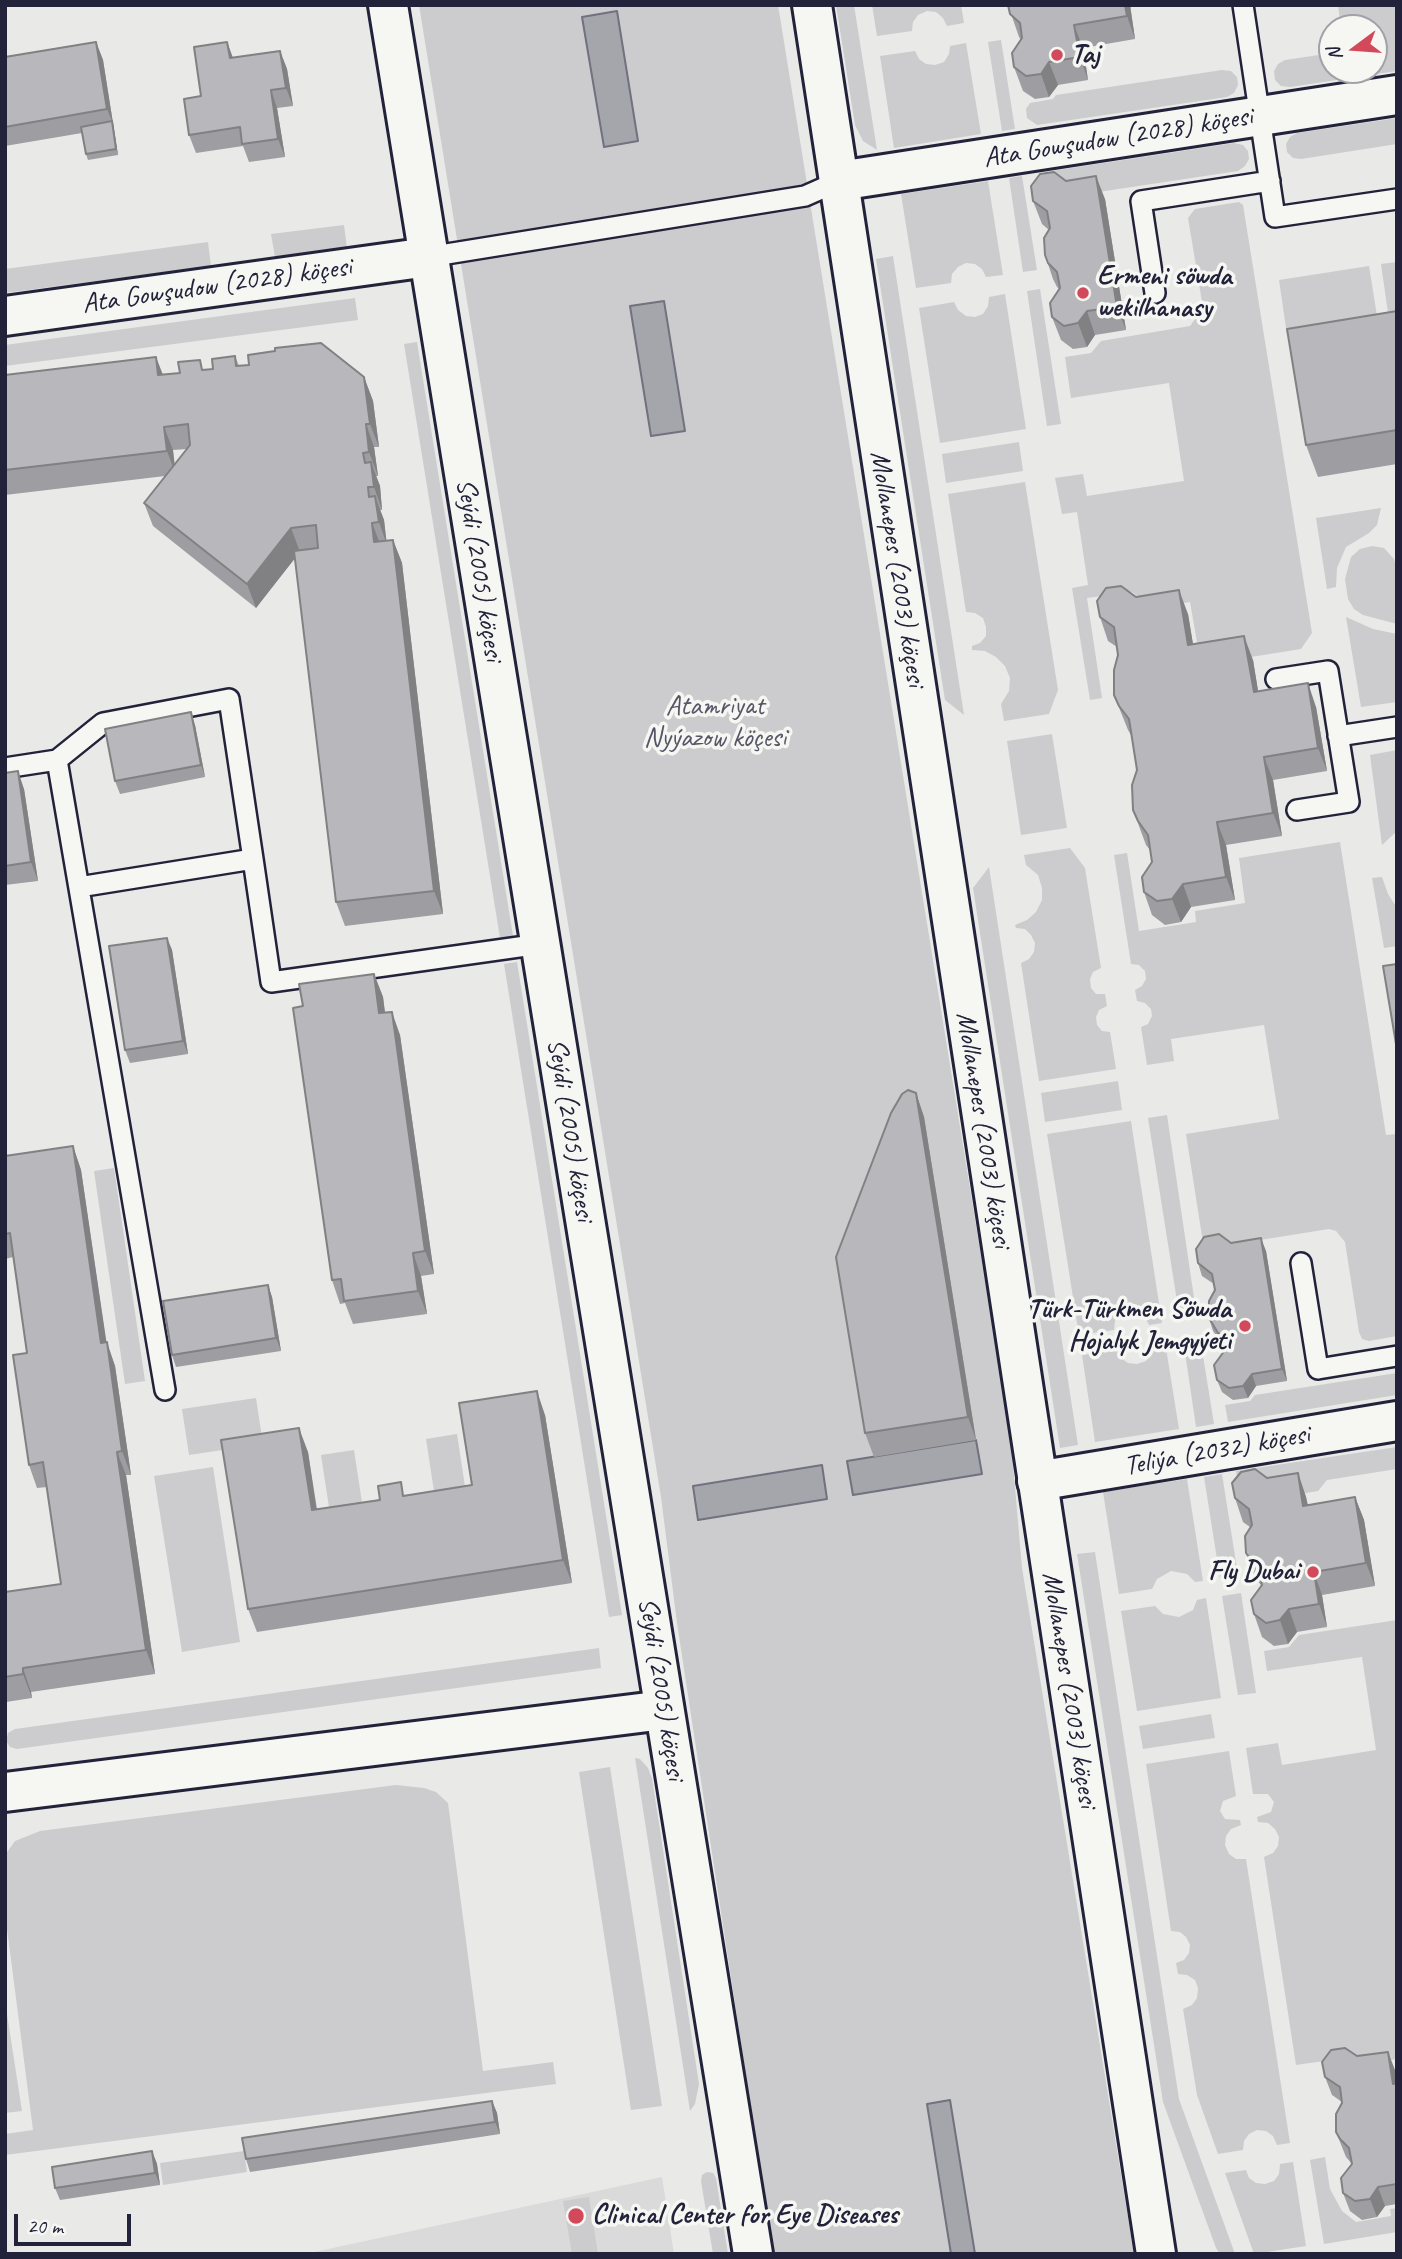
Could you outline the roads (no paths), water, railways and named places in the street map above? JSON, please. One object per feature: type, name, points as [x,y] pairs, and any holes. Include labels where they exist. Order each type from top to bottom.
[{"type":"street","name":"Seýdi (2005) köçesi","points":[[388,5],[753,2254]]},
{"type":"street","name":"Mollanepes (2003) köçesi","points":[[812,5],[1156,2254]]},
{"type":"street","name":"Ata Gowşudow (2028) köçesi","points":[[838,181],[1397,95]]},
{"type":"street","name":"Ata Gowşudow (2028) köçesi","points":[[5,316],[428,257]]},
{"type":"street","name":"Teliýa (2032) köçesi","points":[[1037,1481],[1397,1421]]},
{"type":"street","points":[[5,1792],[664,1710]]},
{"type":"lane","points":[[1243,5],[1275,217],[1397,199]]},
{"type":"lane","points":[[428,257],[805,196],[838,181]]},
{"type":"lane","points":[[1155,293],[1141,201],[1270,181]]},
{"type":"lane","points":[[1276,679],[1328,671],[1349,802],[1297,810]]},
{"type":"lane","points":[[5,768],[57,760],[103,723],[229,699],[271,982],[540,944]]},
{"type":"lane","points":[[1338,736],[1397,727]]},
{"type":"lane","points":[[57,760],[165,1390]]},
{"type":"lane","points":[[79,887],[253,859]]},
{"type":"lane","points":[[1301,1263],[1318,1369],[1397,1356]]},
{"type":"place","name":"Taj","points":[[1057,55]]},
{"type":"place","name":"Ermeni söwda wekilhanasy","points":[[1083,293]]},
{"type":"place","name":"Türk-Türkmen Söwda Hojalyk Jemgyýeti","points":[[1245,1326]]},
{"type":"place","name":"Fly Dubai","points":[[1313,1572]]},
{"type":"place","name":"Clinical Center for Eye Diseases","points":[[576,2216]]},
{"type":"park label","name":"Atamriyat Nyýazow köçesi","points":[[715,723]]}]
